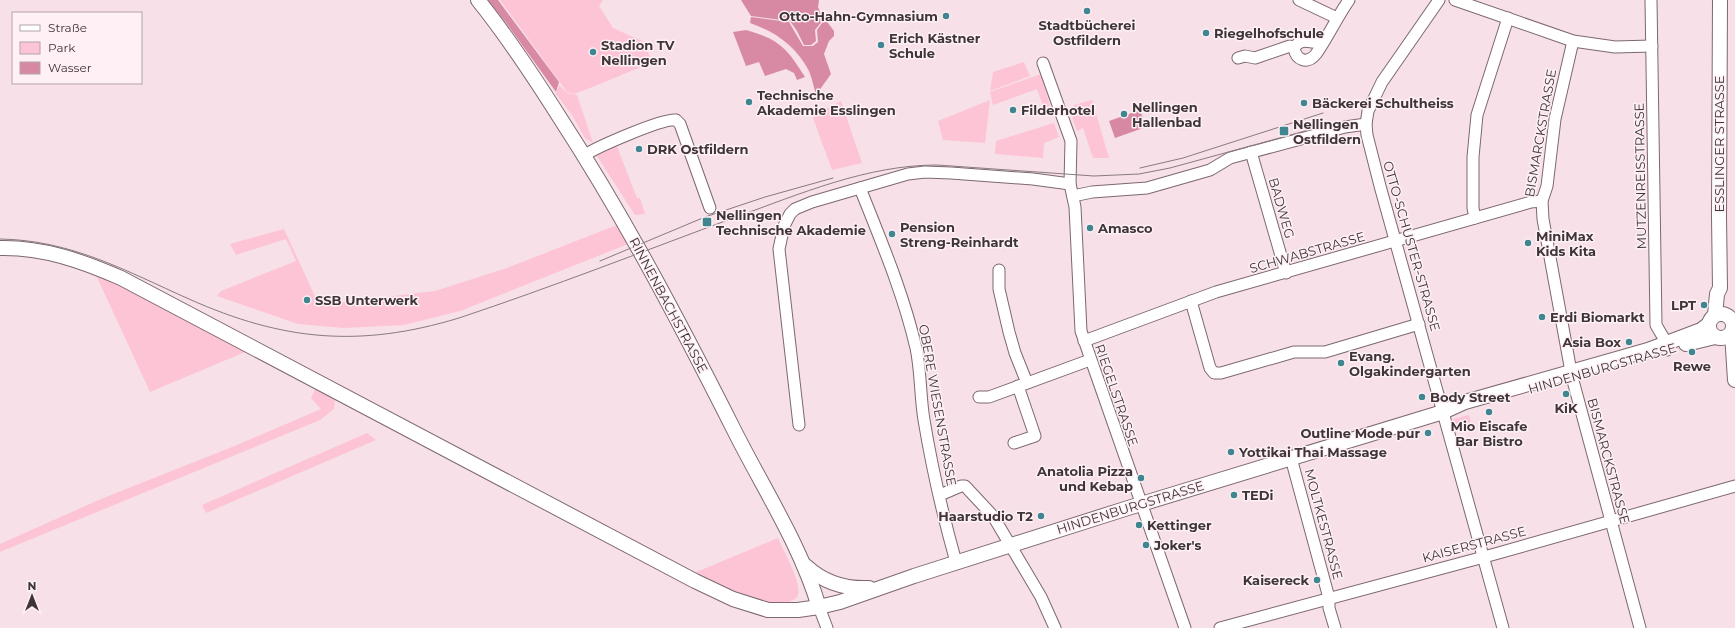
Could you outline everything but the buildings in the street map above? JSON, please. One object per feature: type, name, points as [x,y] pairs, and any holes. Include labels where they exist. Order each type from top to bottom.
[{"type":"main road","name":"RINNENBACHSTRASSE","points":[[478,0],[529,69],[585,155],[633,236],[679,321],[804,564],[819,606]]},
{"type":"main road","name":"ESSLINGER STRASSE","points":[[1720,0],[1720,288],[1724,294],[1725,308],[1717,318],[1710,332],[1724,346],[1728,363],[1734,376]]},
{"type":"main road","name":"HINDENBURGSTRASSE","points":[[0,248],[38,251],[64,256],[121,278],[726,596],[757,607],[777,611],[798,610],[840,602],[956,562],[1442,412],[1466,408],[1666,347],[1717,338]]},
{"type":"main road","name":"ESSLINGER STRASSE","points":[[1717,318],[1733,322],[1732,333],[1735,358],[1734,376]]},
{"type":"main road","name":"HINDENBURGSTRASSE","points":[[1666,347],[1702,329],[1717,318]]},
{"type":"main road","points":[[1717,338],[1728,337],[1732,333]]},
{"type":"main road","points":[[804,564],[812,572],[833,583],[858,588],[879,588]]},
{"type":"street","points":[[1299,0],[1337,18]]},
{"type":"street","points":[[1294,48],[1297,56],[1301,60],[1305,60],[1316,54],[1349,0]]},
{"type":"street","points":[[1073,196],[1093,192],[1147,188],[1210,170],[1230,158],[1250,152],[1345,127],[1366,124],[1373,98],[1382,82],[1439,0]]},
{"type":"street","points":[[1454,0],[1573,41],[1615,47],[1652,46]]},
{"type":"street","name":"MUTZENREISSTRASSE","points":[[1651,0],[1656,325],[1666,347]]},
{"type":"street","points":[[1475,218],[1473,208],[1473,172],[1477,115],[1508,18]]},
{"type":"street","points":[[1294,48],[1297,43],[1302,41],[1322,43]]},
{"type":"street","name":"BISMARCKSTRASSE","points":[[1573,41],[1557,107],[1547,186],[1542,201],[1547,246],[1571,375],[1640,628]]},
{"type":"street","points":[[1238,58],[1245,56],[1254,58],[1290,46],[1294,48]]},
{"type":"street","name":"RIEGELSTRASSE","points":[[1043,63],[1070,136],[1070,184],[1075,207],[1080,323],[1084,341],[1185,628]]},
{"type":"street","points":[[585,155],[596,148],[622,137],[664,122],[676,120],[680,124],[710,208]]},
{"type":"street","name":"OTTO-SCHUSTER-STRASSE","points":[[1366,124],[1369,145],[1395,241],[1503,628]]},
{"type":"street","name":"BADWEG","points":[[1250,152],[1286,272]]},
{"type":"street","points":[[799,425],[780,262],[780,240],[788,218],[796,209],[806,204],[903,175],[918,172],[1026,178],[1070,184]]},
{"type":"street","name":"OBERE WIESENSTRASSE","points":[[860,188],[902,296],[910,326],[916,350],[929,448],[956,562]]},
{"type":"street","name":"SCHWABSTRASSE","points":[[1084,341],[1191,301],[1286,272],[1531,202],[1542,201]]},
{"type":"street","points":[[999,270],[999,289],[1035,436],[1014,443]]},
{"type":"street","points":[[1191,301],[1210,368],[1214,373],[1221,373],[1294,352],[1324,352],[1419,324]]},
{"type":"street","points":[[979,397],[989,397],[1090,360]]},
{"type":"street","name":"MOLTKESTRASSE","points":[[1291,458],[1329,598],[1329,608],[1335,628]]},
{"type":"street","points":[[940,495],[961,486],[967,487],[989,510],[1041,597],[1055,628]]},
{"type":"street","name":"KAISERSTRASSE","points":[[1220,628],[1495,554],[1735,486]]},
{"type":"street","name":"RINNENBACHSTRASSE","points":[[819,606],[827,628]]},
{"type":"green space","name":"Stadion TV Nellingen","points":[[500,0],[603,0],[599,6],[613,28],[642,41],[653,62],[574,94],[567,92]]},
{"type":"green space","points":[[1024,62],[1030,76],[990,91],[993,72]]},
{"type":"green space","points":[[1041,74],[1050,106],[1044,108],[1037,89],[993,105],[990,92]]},
{"type":"green space","points":[[559,85],[567,93],[577,95],[593,143],[585,138],[572,115],[556,94]]},
{"type":"green space","points":[[990,100],[985,143],[943,140],[938,121]]},
{"type":"green space","points":[[1092,100],[1109,158],[1093,158],[1083,128],[1077,131],[1071,114],[1076,112],[1074,105]]},
{"type":"green space","points":[[841,101],[862,163],[832,170],[813,118],[815,111],[828,108]]},
{"type":"green space","points":[[1054,123],[1059,137],[1044,143],[1043,158],[995,154],[996,141]]},
{"type":"green space","points":[[616,144],[637,198],[640,198],[645,214],[635,215],[597,156],[602,150]]},
{"type":"green space","points":[[617,225],[628,244],[460,311],[404,325],[344,328],[298,324],[217,296],[221,291],[296,261],[286,239],[236,255],[230,244],[284,229],[319,305],[435,291],[507,268]]},
{"type":"green space","points":[[96,275],[114,282],[245,352],[150,392]]},
{"type":"green space","points":[[316,387],[335,399],[334,409],[320,420],[0,552],[0,544],[101,499],[237,445],[321,409],[311,398]]},
{"type":"green space","points":[[1469,415],[1472,427],[1456,431],[1453,419]]},
{"type":"green space","points":[[367,433],[376,440],[206,513],[202,505]]},
{"type":"green space","points":[[778,538],[795,575],[797,583],[798,595],[792,601],[780,604],[755,601],[728,590],[694,573]]},
{"type":"shaded area","points":[[488,0],[498,0],[559,82],[556,92],[507,24]]},
{"type":"shaded area","points":[[751,17],[789,22],[803,46],[813,46],[818,42],[817,30],[825,19],[834,31],[834,36],[829,41],[824,54],[831,74],[816,95],[809,71],[798,54],[777,36],[750,23]]},
{"type":"shaded area","points":[[746,30],[767,37],[781,46],[793,59],[805,77],[797,80],[794,73],[786,69],[765,76],[759,62],[746,66],[733,32]]},
{"type":"water","points":[[741,0],[819,0],[818,7],[823,20],[815,30],[816,41],[811,45],[804,45],[790,21],[751,16]]},
{"type":"water","points":[[1140,110],[1146,127],[1115,138],[1109,121]]},
{"type":"tram line","points":[[1140,168],[1183,158],[1323,113]]},
{"type":"tram line","points":[[0,239],[51,245],[74,251],[120,268],[224,313],[257,324],[322,336],[388,334],[423,328],[459,318],[809,190],[860,175],[911,166],[937,165],[1094,176],[1139,174],[1170,168],[1327,125]]},
{"type":"tram line","points":[[600,261],[705,217],[765,197],[833,178]]},
{"type":"place","name":"Stadtbücherei Ostfildern","points":[[1087,11]]},
{"type":"place","name":"Otto-Hahn-Gymnasium","points":[[946,16]]},
{"type":"place","name":"Riegelhofschule","points":[[1206,33]]},
{"type":"place","name":"Erich Kästner Schule","points":[[881,45]]},
{"type":"place","name":"Stadion TV Nellingen","points":[[593,52]]},
{"type":"place","name":"Technische Akademie Esslingen","points":[[749,102]]},
{"type":"place","name":"Bäckerei Schultheiss","points":[[1304,103]]},
{"type":"place","name":"Filderhotel","points":[[1013,110]]},
{"type":"place","name":"Nellingen Hallenbad","points":[[1124,114]]},
{"type":"place","name":"Nellingen Ostfildern","points":[[1284,131]]},
{"type":"place","name":"DRK Ostfildern","points":[[639,149]]},
{"type":"place","name":"Nellingen Technische Akademie","points":[[707,222]]},
{"type":"place","name":"Amasco","points":[[1090,228]]},
{"type":"place","name":"Pension Streng-Reinhardt","points":[[892,234]]},
{"type":"place","name":"MiniMax Kids Kita","points":[[1528,243]]},
{"type":"place","name":"SSB Unterwerk","points":[[307,300]]},
{"type":"place","name":"LPT","points":[[1704,305]]},
{"type":"place","name":"Erdi Biomarkt","points":[[1542,317]]},
{"type":"place","name":"Asia Box","points":[[1629,342]]},
{"type":"place","name":"Rewe","points":[[1692,352]]},
{"type":"place","name":"Evang. Olgakindergarten","points":[[1341,363]]},
{"type":"place","name":"KiK","points":[[1566,394]]},
{"type":"place","name":"Body Street","points":[[1422,397]]},
{"type":"place","name":"Mio Eiscafe Bar Bistro","points":[[1489,412]]},
{"type":"place","name":"Outline Mode pur","points":[[1428,433]]},
{"type":"place","name":"Yottikai Thai Massage","points":[[1231,452]]},
{"type":"place","name":"Anatolia Pizza und Kebap","points":[[1141,478]]},
{"type":"place","name":"TEDi","points":[[1234,495]]},
{"type":"place","name":"Haarstudio T2","points":[[1041,516]]},
{"type":"place","name":"Kettinger","points":[[1139,525]]},
{"type":"place","name":"Joker's","points":[[1146,545]]},
{"type":"place","name":"Kaisereck","points":[[1317,580]]}]
